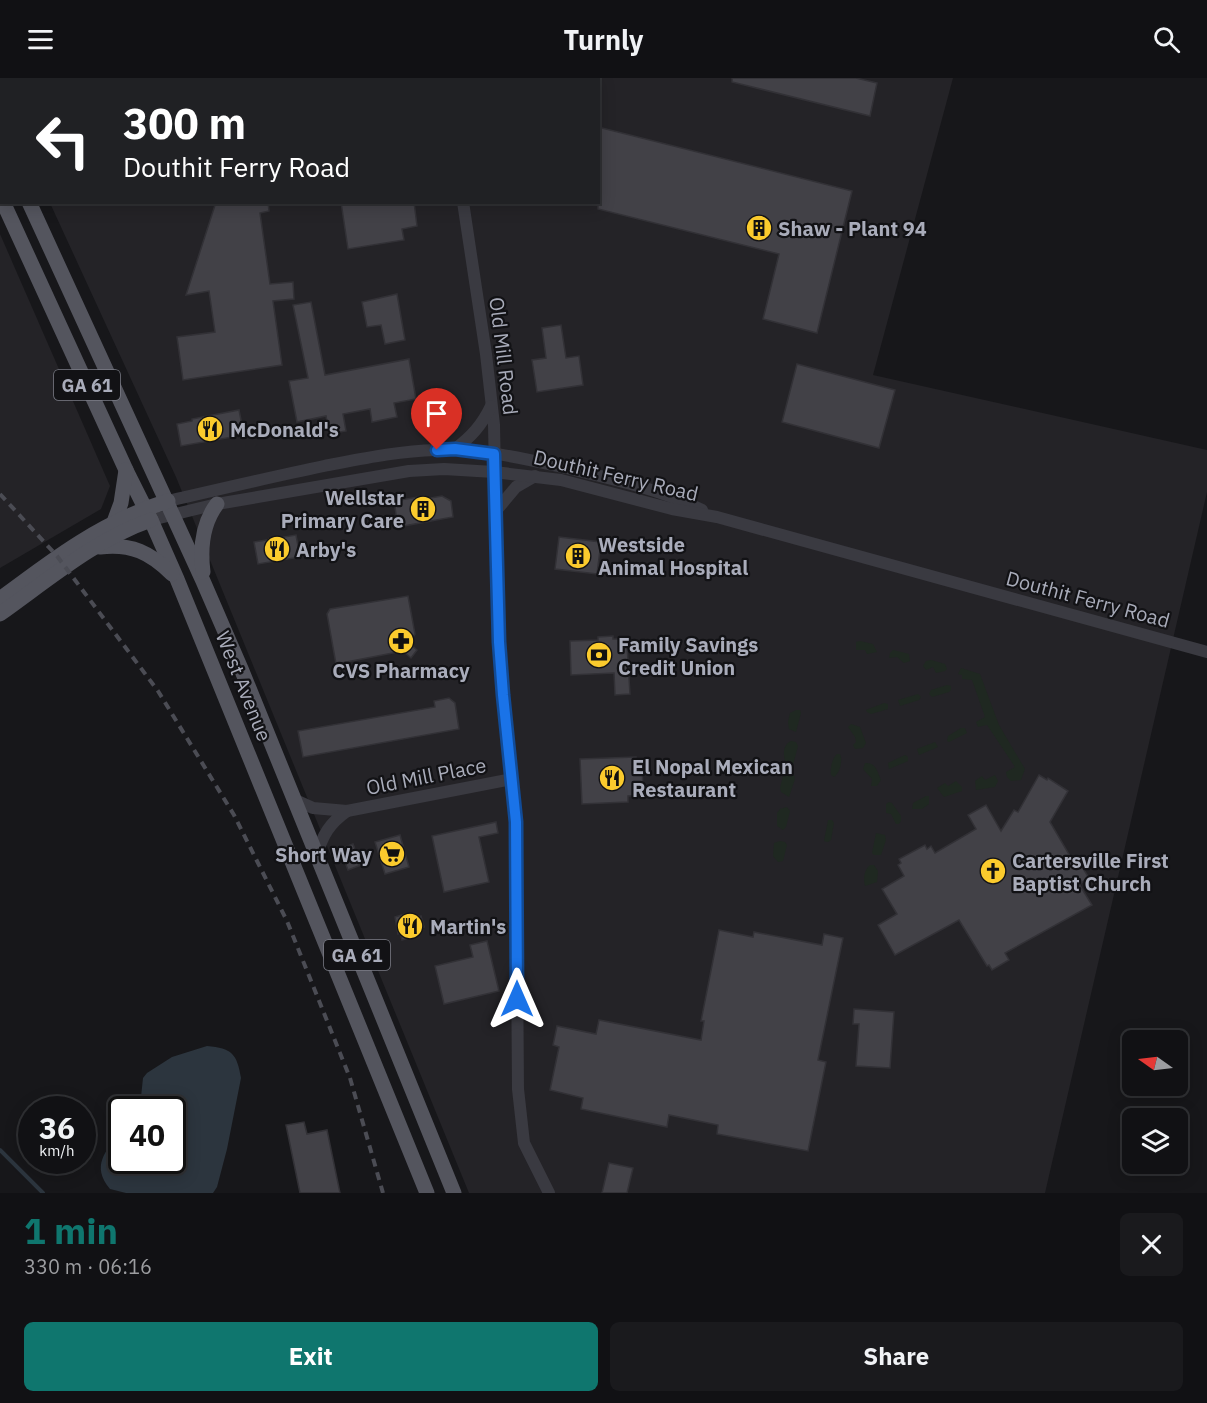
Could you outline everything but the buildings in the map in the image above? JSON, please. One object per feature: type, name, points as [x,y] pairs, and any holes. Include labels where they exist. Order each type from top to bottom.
[{"type":"main road","name":"West Avenue","points":[[3,204],[177,579],[427,1193]]},
{"type":"main road","name":"West Avenue","points":[[30,204],[204,581],[454,1193]]},
{"type":"main road","points":[[114,522],[121,503],[126,470]]},
{"type":"main road","points":[[204,581],[201,557],[202,538],[210,515],[217,504]]},
{"type":"main road","points":[[0,599],[57,556],[114,522],[171,508]]},
{"type":"main road","points":[[0,614],[65,567],[128,530],[148,514]]},
{"type":"main road","points":[[97,547],[123,546],[138,549],[154,558],[177,579]]},
{"type":"street","name":"Old Mill Road","points":[[463,204],[492,405],[501,675],[518,862],[518,1089],[524,1143],[549,1193]]},
{"type":"street","points":[[455,449],[472,435],[492,405]]},
{"type":"street","name":"Douthit Ferry Road","points":[[171,508],[266,478],[419,450],[455,449],[494,454],[626,482],[681,500],[717,517]]},
{"type":"street","name":"Douthit Ferry Road","points":[[171,508],[217,504],[409,471],[444,469],[536,476],[561,480],[672,509],[717,517],[1207,652]]},
{"type":"street","points":[[495,512],[516,487],[536,476]]},
{"type":"street","name":"Old Mill Place","points":[[293,798],[313,808],[347,811],[512,779]]},
{"type":"street","name":"Old Mill Place","points":[[317,856],[327,828],[347,811]]},
{"type":"shaded area","points":[[600,78],[953,78],[873,375],[1207,450],[1207,492],[1045,1193],[469,1193],[176,477],[50,204],[600,204]]},
{"type":"shaded area","points":[[0,234],[110,486],[101,509],[0,568]]},
{"type":"shaded area","points":[[856,642],[873,644],[877,652],[867,654],[865,650],[856,650]]},
{"type":"shaded area","points":[[893,650],[909,654],[910,661],[904,663],[897,657],[889,658]]},
{"type":"shaded area","points":[[926,661],[945,664],[947,669],[936,673],[933,667],[926,670],[923,666]]},
{"type":"shaded area","points":[[961,668],[980,674],[999,725],[1025,769],[1021,780],[1011,781],[1007,777],[1006,772],[1015,767],[987,725],[978,727],[976,722],[985,717],[972,680],[962,679],[962,675],[958,674]]},
{"type":"shaded area","points":[[951,686],[949,692],[932,697],[929,694],[931,690]]},
{"type":"shaded area","points":[[918,694],[921,697],[919,700],[900,706],[898,700]]},
{"type":"shaded area","points":[[884,703],[888,704],[888,709],[871,714],[866,710]]},
{"type":"shaded area","points":[[800,710],[801,713],[796,732],[789,729],[788,722],[790,713]]},
{"type":"shaded area","points":[[851,724],[860,727],[866,743],[863,748],[855,749],[853,745],[856,742],[855,737],[848,727]]},
{"type":"shaded area","points":[[965,728],[967,733],[947,741],[948,736]]},
{"type":"shaded area","points":[[791,741],[796,742],[798,746],[793,765],[785,761],[784,755],[785,747]]},
{"type":"shaded area","points":[[935,742],[938,747],[919,755],[917,749]]},
{"type":"shaded area","points":[[837,754],[840,754],[841,763],[834,777],[831,775],[831,767]]},
{"type":"shaded area","points":[[905,755],[908,761],[889,769],[888,763]]},
{"type":"shaded area","points":[[865,763],[872,764],[877,770],[881,780],[877,786],[871,786],[872,779],[863,769]]},
{"type":"shaded area","points":[[794,775],[795,779],[789,797],[781,792],[780,788],[783,776]]},
{"type":"shaded area","points":[[995,775],[998,781],[995,787],[976,790],[975,781],[982,776],[985,780]]},
{"type":"shaded area","points":[[956,781],[962,787],[962,791],[944,797],[937,788],[945,783],[948,786]]},
{"type":"shaded area","points":[[929,796],[929,804],[922,809],[912,809],[913,803]]},
{"type":"shaded area","points":[[889,802],[901,816],[899,824],[896,824],[891,814],[886,813],[886,804]]},
{"type":"shaded area","points":[[787,807],[790,811],[783,830],[777,826],[777,813],[780,809]]},
{"type":"shaded area","points":[[828,820],[834,823],[831,840],[828,842],[824,841]]},
{"type":"shaded area","points":[[876,833],[885,835],[886,840],[881,855],[872,853]]},
{"type":"shaded area","points":[[780,841],[787,845],[783,861],[778,862],[773,856],[774,843]]},
{"type":"shaded area","points":[[870,865],[874,865],[878,871],[877,882],[865,886],[864,875]]},
{"type":"shaded area","points":[[207,1046],[228,1051],[238,1063],[241,1078],[217,1187],[213,1193],[126,1193],[110,1189],[101,1173],[102,1159],[108,1149],[108,1174],[186,1174],[186,1096],[141,1096],[143,1078],[172,1057]]},
{"type":"waterway","points":[[0,1150],[43,1193]]},
{"type":"railway","points":[[0,494],[57,556],[158,691],[234,815],[287,921],[350,1078],[383,1193]]},
{"type":"place","name":"Shaw - Plant 94","points":[[759,228]]},
{"type":"place","name":"McDonald's","points":[[210,429]]},
{"type":"place","name":"Wellstar Primary Care","points":[[423,509]]},
{"type":"place","name":"Arby's","points":[[277,549]]},
{"type":"place","name":"Westside Animal Hospital","points":[[578,556]]},
{"type":"place","name":"CVS Pharmacy","points":[[401,641]]},
{"type":"place","name":"Family Savings Credit Union","points":[[599,655]]},
{"type":"place","name":"El Nopal Mexican Restaurant","points":[[612,778]]},
{"type":"place","name":"Short Way","points":[[392,854]]},
{"type":"place","name":"Cartersville First Baptist Church","points":[[993,871]]},
{"type":"place","name":"Martin's","points":[[410,926]]},
{"type":"route","points":[[437,450],[455,449],[494,454],[499,642],[516,822],[517,999]]}]
